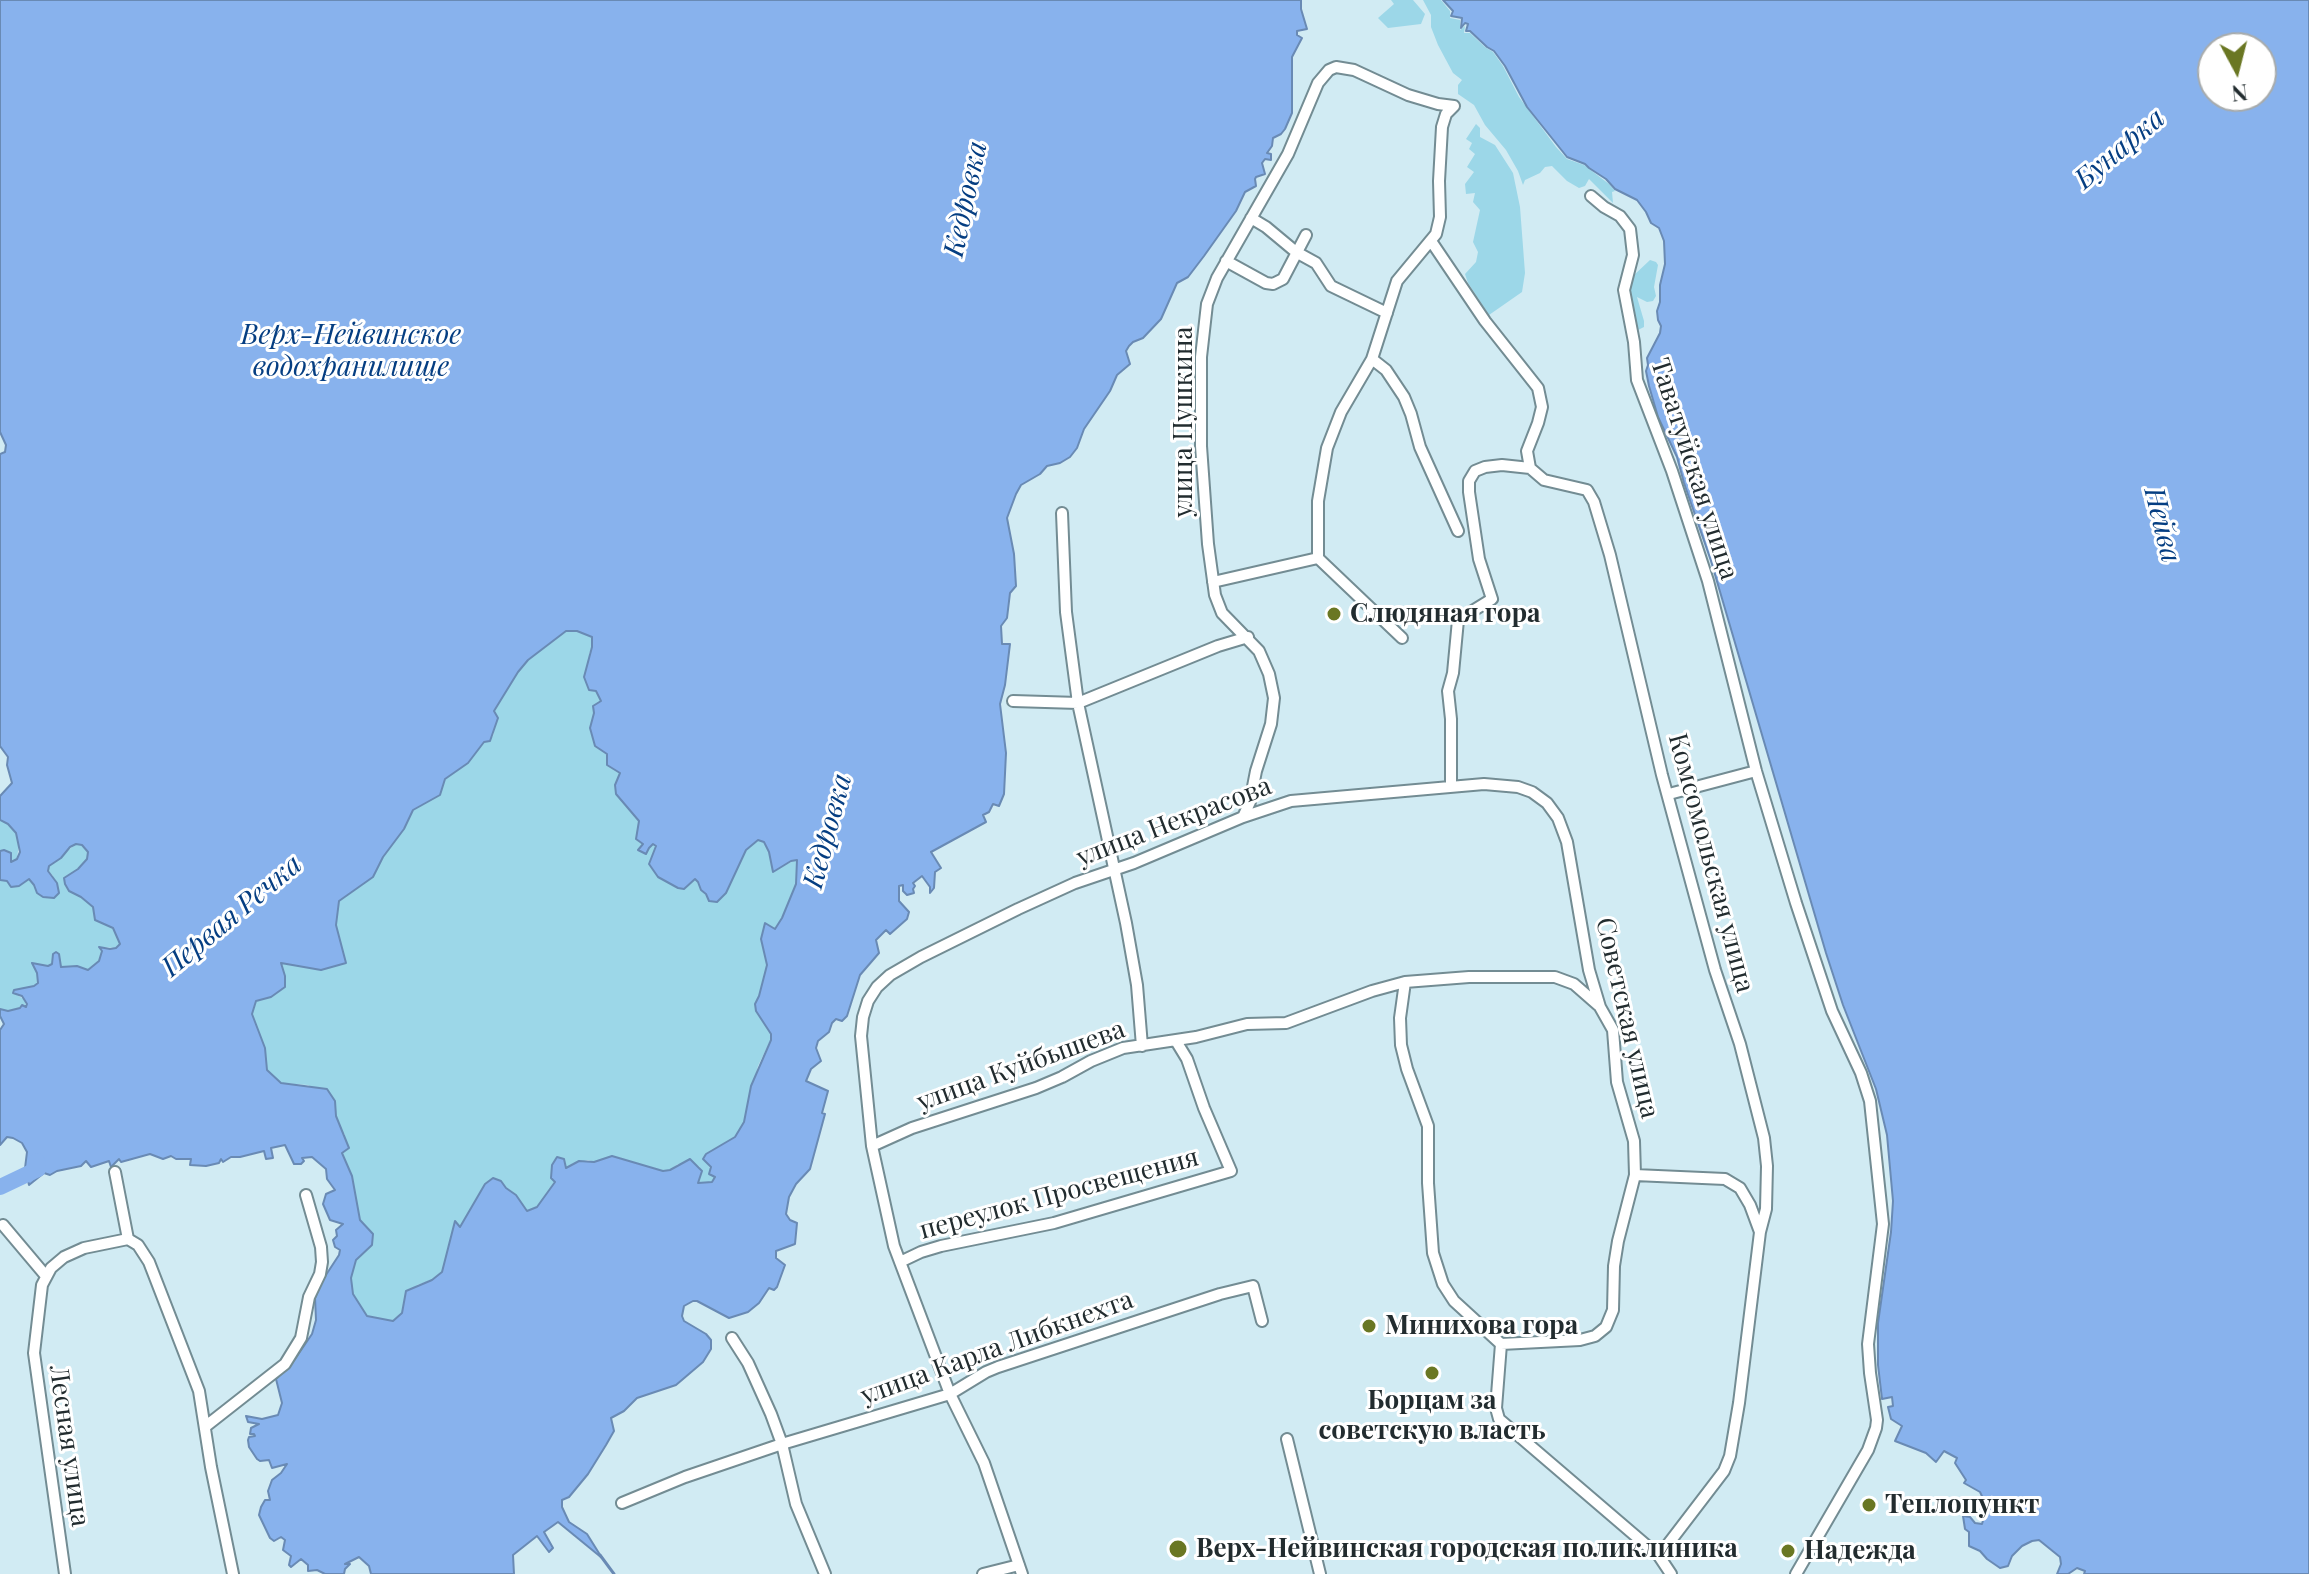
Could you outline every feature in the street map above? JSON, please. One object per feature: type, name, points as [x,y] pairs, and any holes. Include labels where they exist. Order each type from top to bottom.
[{"type":"street","name":"улица Пушкина","points":[[1243,817],[1250,802],[1274,710],[1274,698],[1269,674],[1259,651],[1222,613],[1213,582],[1203,482],[1201,357],[1207,304],[1226,261],[1288,154],[1318,83],[1329,70],[1341,67],[1354,70],[1408,95],[1454,106],[1446,114],[1442,127],[1440,217],[1431,241]]},
{"type":"street","name":"Таватуйская улица","points":[[1591,196],[1625,221],[1632,236],[1633,255],[1624,290],[1634,342],[1637,380],[1672,471],[1708,581],[1756,771]]},
{"type":"street","points":[[1251,218],[1316,263],[1331,286],[1387,313]]},
{"type":"street","points":[[1226,261],[1273,284],[1283,279],[1306,235]]},
{"type":"street","points":[[1402,638],[1318,558],[1318,501],[1327,448],[1341,412],[1372,359],[1397,281],[1431,241],[1485,321],[1538,388],[1542,407],[1527,451],[1530,468],[1485,467],[1470,477],[1469,492],[1479,559],[1492,599],[1458,620],[1453,673],[1448,691],[1451,786]]},
{"type":"street","points":[[1372,359],[1386,370],[1404,397],[1420,447],[1458,531]]},
{"type":"street","name":"Комсомольская улица","points":[[1530,468],[1544,480],[1583,488],[1591,496],[1607,543],[1662,775],[1715,970],[1740,1044],[1766,1153],[1766,1209],[1760,1232],[1739,1403],[1727,1464],[1659,1556]]},
{"type":"street","points":[[1062,513],[1066,612],[1078,703],[1137,985],[1142,1046]]},
{"type":"street","points":[[1213,582],[1318,558]]},
{"type":"street","points":[[1013,701],[1078,703],[1218,646],[1248,637]]},
{"type":"street","points":[[1669,794],[1756,771],[1832,1011],[1866,1085],[1873,1118],[1883,1213],[1868,1344],[1876,1428],[1868,1450],[1796,1574]]},
{"type":"street","name":"улица Некрасова","points":[[872,1146],[861,1036],[863,1017],[868,1001],[882,981],[909,963],[1075,883],[1280,804],[1484,784],[1518,787],[1547,803]]},
{"type":"street","name":"Советская улица","points":[[1501,1344],[1580,1340],[1595,1336],[1606,1327],[1613,1310],[1618,1241],[1635,1175],[1634,1141],[1616,1072],[1614,1035],[1600,1007],[1589,970],[1569,850],[1561,825],[1547,803]]},
{"type":"street","name":"улица Куйбышева","points":[[872,1146],[912,1128],[1036,1088],[1123,1048],[1176,1041],[1247,1024],[1286,1023],[1405,982],[1469,977],[1555,977],[1574,984],[1600,1007]]},
{"type":"street","points":[[1405,982],[1400,1018],[1401,1045],[1428,1126],[1430,1228],[1435,1263],[1454,1301],[1501,1344],[1497,1415],[1502,1423],[1659,1556],[1671,1574]]},
{"type":"street","name":"переулок Просвещения","points":[[900,1262],[931,1249],[1054,1223],[1231,1171],[1187,1059],[1176,1041]]},
{"type":"street","points":[[872,1146],[889,1227],[900,1262],[950,1394],[984,1463],[1020,1569],[983,1574]]},
{"type":"street","points":[[115,1172],[128,1239]]},
{"type":"street","points":[[1635,1175],[1725,1179],[1740,1188],[1760,1232]]},
{"type":"street","points":[[206,1426],[285,1364],[301,1338],[309,1297],[322,1262],[321,1247],[306,1195]]},
{"type":"street","points":[[3,1225],[46,1276],[56,1262],[73,1252],[128,1239],[138,1245],[149,1262],[195,1379],[233,1574]]},
{"type":"street","name":"Лесная улица","points":[[46,1276],[40,1296],[34,1353],[65,1574]]},
{"type":"street","name":"улица Карла Либкнехта","points":[[622,1503],[685,1477],[782,1444],[950,1394],[975,1377],[998,1367],[1220,1294],[1253,1286],[1262,1321]]},
{"type":"street","points":[[732,1338],[748,1363],[782,1444],[796,1504],[825,1574]]},
{"type":"street","points":[[1287,1439],[1320,1574]]},
{"type":"shaded area","points":[[1391,0],[1413,0],[1425,14],[1421,24],[1388,28],[1378,18],[1394,4]]},
{"type":"shaded area","points":[[1423,0],[1441,0],[1450,11],[1450,18],[1460,20],[1460,30],[1465,26],[1464,33],[1470,33],[1493,52],[1519,97],[1556,147],[1567,159],[1584,165],[1609,184],[1615,191],[1612,192],[1613,203],[1589,179],[1585,186],[1579,188],[1552,166],[1525,180],[1523,185],[1506,150],[1485,125],[1474,105],[1458,94],[1458,85],[1462,80],[1453,73],[1438,45],[1431,27],[1431,15]]},
{"type":"shaded area","points":[[1476,124],[1480,128],[1480,137],[1495,145],[1513,173],[1520,207],[1525,273],[1522,292],[1489,315],[1465,274],[1476,262],[1478,252],[1473,242],[1480,210],[1473,202],[1475,193],[1466,194],[1465,184],[1474,172],[1467,167],[1475,154],[1469,149],[1472,143],[1466,139]]},
{"type":"shaded area","points":[[1650,260],[1658,265],[1654,287],[1656,296],[1653,301],[1647,302],[1637,297],[1644,327],[1636,331],[1630,285],[1633,276]]},
{"type":"shaded area","points":[[566,630],[592,637],[589,654],[601,701],[593,706],[595,746],[607,754],[621,773],[615,785],[616,793],[640,821],[638,841],[649,848],[654,844],[698,882],[732,880],[746,850],[759,840],[764,842],[771,864],[777,869],[797,859],[796,884],[782,918],[775,930],[761,939],[767,965],[755,1004],[756,1011],[772,1034],[771,1039],[758,1066],[744,1122],[735,1137],[704,1159],[716,1177],[712,1182],[698,1184],[700,1167],[695,1164],[678,1164],[663,1171],[612,1156],[572,1164],[555,1181],[537,1207],[527,1211],[501,1181],[460,1227],[455,1222],[442,1272],[432,1280],[417,1285],[402,1314],[393,1321],[367,1316],[353,1294],[351,1278],[356,1260],[366,1250],[367,1229],[360,1220],[352,1176],[341,1152],[345,1135],[336,1116],[335,1101],[308,1085],[281,1083],[267,1070],[265,1048],[252,1014],[256,1001],[271,997],[281,963],[321,970],[346,963],[336,925],[339,901],[373,877],[413,810],[440,795],[445,779],[468,763],[484,742],[493,736],[497,718],[493,711],[518,672],[528,660]]},
{"type":"shaded area","points":[[0,820],[16,833],[19,843],[17,859],[10,863],[4,850],[0,851]]},
{"type":"shaded area","points":[[76,844],[82,845],[88,852],[87,859],[64,878],[74,892],[93,907],[95,920],[113,928],[120,944],[116,948],[100,947],[102,956],[88,970],[77,966],[61,967],[59,958],[48,966],[33,964],[38,983],[14,993],[25,1000],[26,1007],[8,1011],[0,1009],[0,880],[7,880],[11,887],[19,886],[28,878],[34,885],[53,876],[48,870],[49,866]]},
{"type":"water","name":"Верх-Нейвинское водохранилище","points":[[0,0],[1301,0],[1307,29],[1297,31],[1302,38],[1292,57],[1292,113],[1285,129],[1273,138],[1267,153],[1271,154],[1271,160],[1265,159],[1262,163],[1265,174],[1256,177],[1256,186],[1245,192],[1236,211],[1204,256],[1188,277],[1177,283],[1161,319],[1143,338],[1129,346],[1126,351],[1130,364],[1117,375],[1070,457],[1047,466],[1021,485],[1016,494],[1007,518],[1016,586],[1010,593],[1007,618],[1001,626],[1002,644],[1010,644],[1000,704],[1006,753],[1004,794],[999,806],[993,804],[989,812],[983,815],[986,822],[931,852],[941,868],[935,872],[934,888],[930,893],[930,887],[922,876],[913,883],[914,893],[907,895],[903,885],[899,886],[899,901],[909,912],[907,919],[890,934],[886,930],[876,940],[879,953],[860,975],[847,1016],[842,1021],[836,1019],[829,1032],[818,1041],[816,1048],[821,1061],[811,1069],[806,1081],[828,1091],[822,1113],[825,1114],[810,1169],[789,1197],[786,1214],[797,1223],[795,1244],[776,1251],[776,1258],[785,1265],[777,1287],[774,1290],[769,1288],[748,1312],[729,1318],[697,1301],[684,1306],[684,1321],[711,1340],[711,1349],[703,1362],[676,1385],[637,1398],[611,1418],[614,1431],[606,1445],[588,1474],[569,1497],[562,1500],[569,1522],[587,1534],[602,1558],[558,1522],[544,1532],[553,1548],[549,1552],[537,1536],[513,1555],[514,1574],[371,1574],[369,1566],[359,1557],[345,1564],[350,1564],[344,1574],[308,1571],[308,1565],[301,1559],[291,1567],[291,1556],[283,1550],[285,1540],[281,1537],[274,1541],[270,1538],[259,1515],[265,1500],[270,1500],[268,1491],[272,1480],[287,1464],[272,1468],[269,1460],[257,1459],[248,1440],[255,1436],[250,1434],[251,1428],[259,1424],[248,1422],[246,1416],[262,1419],[278,1415],[282,1403],[276,1379],[312,1334],[316,1320],[315,1298],[339,1255],[340,1250],[333,1240],[337,1236],[336,1230],[343,1224],[330,1220],[323,1204],[326,1194],[335,1190],[327,1179],[326,1169],[312,1157],[302,1158],[304,1161],[301,1164],[294,1164],[285,1145],[271,1148],[273,1158],[266,1159],[264,1151],[231,1157],[223,1162],[221,1159],[219,1163],[206,1166],[190,1165],[191,1159],[171,1156],[163,1159],[150,1154],[121,1162],[119,1159],[111,1167],[109,1161],[91,1167],[86,1161],[81,1166],[50,1175],[44,1173],[29,1185],[25,1168],[27,1152],[22,1143],[7,1137],[0,1145],[0,1030],[4,1024],[0,1009],[8,1011],[22,1005],[26,1007],[22,996],[13,993],[14,990],[38,983],[32,963],[48,966],[52,964],[56,952],[61,967],[77,966],[88,970],[99,961],[102,951],[99,947],[110,949],[120,944],[113,928],[95,920],[93,907],[69,891],[65,884],[64,878],[87,859],[88,852],[82,845],[70,847],[49,866],[48,871],[57,883],[59,893],[54,898],[37,893],[29,879],[11,887],[7,881],[0,880],[0,851],[11,853],[11,862],[17,859],[20,852],[16,833],[0,820],[0,796],[12,783],[8,757],[0,746],[0,454],[5,452],[6,445],[0,432]],"holes":[[[566,631],[577,631],[592,637],[584,677],[589,690],[596,691],[601,701],[593,706],[590,728],[595,746],[607,754],[607,765],[620,773],[615,785],[616,794],[639,821],[636,839],[643,844],[638,850],[646,854],[653,844],[656,846],[649,864],[658,877],[684,889],[695,879],[709,901],[717,902],[726,893],[746,850],[758,840],[764,842],[769,852],[773,872],[797,860],[796,884],[782,918],[775,929],[765,923],[761,939],[767,965],[755,1004],[756,1011],[771,1034],[771,1040],[751,1086],[744,1122],[735,1137],[706,1154],[703,1159],[711,1167],[709,1174],[715,1177],[712,1182],[698,1183],[702,1171],[690,1159],[663,1171],[612,1156],[594,1162],[579,1161],[566,1168],[564,1159],[557,1157],[552,1165],[551,1178],[555,1182],[537,1207],[527,1211],[516,1195],[493,1178],[485,1184],[460,1227],[455,1221],[442,1272],[432,1280],[406,1291],[402,1313],[393,1321],[367,1316],[353,1294],[351,1278],[356,1260],[372,1245],[373,1234],[360,1220],[352,1176],[342,1153],[349,1148],[336,1116],[335,1101],[327,1089],[281,1083],[267,1070],[265,1048],[252,1014],[256,1001],[271,997],[285,987],[281,963],[321,970],[346,963],[336,925],[339,901],[373,877],[413,810],[440,795],[445,779],[468,763],[484,742],[490,741],[498,718],[494,711],[528,660]]]},
{"type":"water","points":[[1443,0],[2309,0],[2309,1574],[2084,1574],[2085,1571],[2077,1568],[2068,1574],[2057,1574],[2060,1557],[2039,1540],[2022,1546],[2012,1556],[2008,1566],[2000,1568],[1969,1546],[1969,1532],[1965,1529],[1963,1516],[1982,1524],[1987,1507],[1980,1492],[1964,1483],[1966,1480],[1955,1463],[1957,1458],[1944,1451],[1936,1462],[1926,1453],[1895,1441],[1902,1426],[1891,1419],[1888,1407],[1893,1406],[1892,1397],[1882,1399],[1878,1365],[1878,1323],[1893,1201],[1887,1135],[1876,1089],[1826,953],[1711,561],[1677,457],[1658,417],[1649,386],[1647,358],[1661,326],[1657,311],[1665,264],[1664,241],[1659,228],[1651,223],[1637,200],[1615,189],[1585,164],[1567,157],[1527,107],[1494,51],[1466,31],[1468,24],[1461,28],[1462,18],[1451,16],[1453,11]]},
{"type":"waterway","name":"Первая Речка","points":[[0,1187],[38,1169],[37,1161]]},
{"type":"waterway","name":"Кедровка","points":[[600,1555],[614,1574]]},
{"type":"place","name":"Слюдяная гора","points":[[1334,614]]},
{"type":"place","name":"Минихова гора","points":[[1369,1326]]},
{"type":"place","name":"Борцам за советскую власть","points":[[1432,1373]]},
{"type":"place","name":"Теплопункт","points":[[1869,1505]]},
{"type":"place","name":"Верх-Нейвинская городская поликлиника","points":[[1178,1549]]},
{"type":"place","name":"Надежда","points":[[1788,1551]]},
{"type":"water label","name":"Бунарка","points":[[2120,149]]},
{"type":"water label","name":"Нейва","points":[[2162,525]]}]
